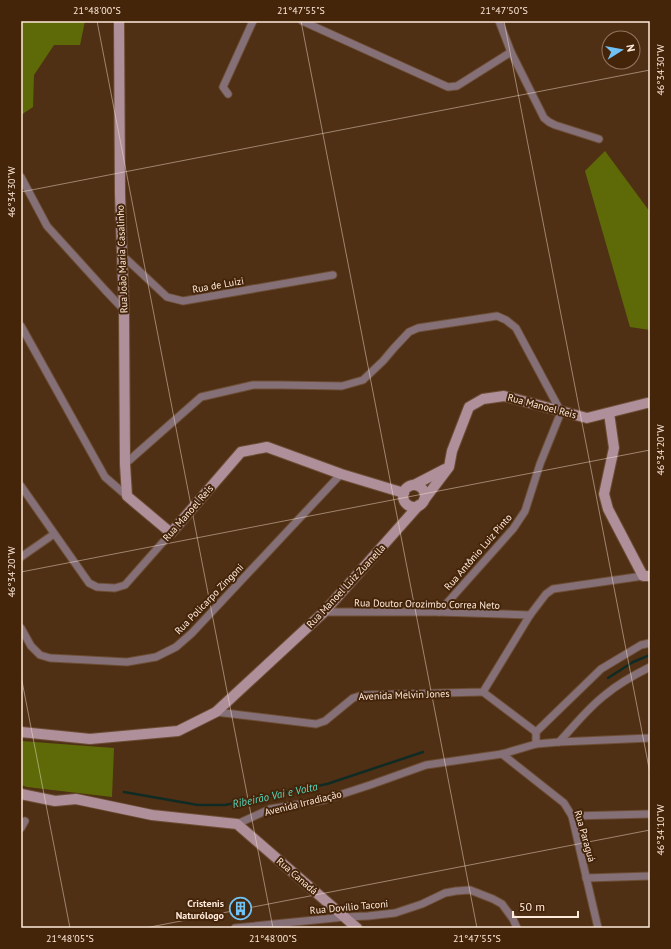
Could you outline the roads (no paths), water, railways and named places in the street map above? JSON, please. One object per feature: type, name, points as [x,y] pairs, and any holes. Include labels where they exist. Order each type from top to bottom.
[{"type":"street","name":"Rua João Maria Casalinho","points":[[119,21],[125,464],[127,496]]},
{"type":"street","points":[[228,94],[223,87],[253,21]]},
{"type":"street","points":[[302,21],[448,87],[457,86],[511,52]]},
{"type":"street","points":[[499,21],[511,52],[544,118],[555,126],[599,139]]},
{"type":"street","points":[[21,177],[47,226],[79,263],[124,310]]},
{"type":"street","name":"Rua de Luizi","points":[[122,255],[167,297],[183,301],[333,275]]},
{"type":"street","points":[[125,464],[201,397],[253,385],[342,386],[363,380],[383,361],[408,332],[418,328],[497,316],[506,320],[516,328],[561,412]]},
{"type":"street","points":[[21,326],[105,477],[171,533]]},
{"type":"street","name":"Rua Manoel Reis","points":[[449,467],[452,451],[469,407],[483,399],[504,396],[587,418],[650,403]]},
{"type":"street","name":"Rua Antônio Luiz Pinto","points":[[439,612],[513,528],[525,511],[540,464],[561,412]]},
{"type":"street","points":[[536,732],[483,692],[530,615],[546,594],[553,589],[647,576],[608,509],[604,494],[614,448],[609,413]]},
{"type":"street","name":"Rua Manoel Reis","points":[[21,486],[89,583],[97,587],[115,588],[125,585],[241,452],[267,447],[341,474],[404,493]]},
{"type":"street","points":[[414,485],[423,490],[424,493],[421,503],[412,506],[404,500],[404,493],[408,487],[449,467]]},
{"type":"street","name":"Rua Manoel Luiz Zuanella","points":[[216,712],[324,612],[421,503],[449,467]]},
{"type":"street","name":"Rua Policarpo Zingoni","points":[[21,628],[31,646],[40,655],[50,658],[126,662],[156,657],[176,647],[192,633],[341,474]]},
{"type":"street","points":[[21,556],[54,534]]},
{"type":"street","name":"Rua Doutor Orozimbo Correa Neto","points":[[324,612],[439,612],[530,615]]},
{"type":"street","points":[[536,744],[536,732],[601,669],[641,646],[650,643]]},
{"type":"street","points":[[559,742],[603,696],[635,674],[650,667]]},
{"type":"street","name":"Avenida Melvin Jones","points":[[216,712],[316,724],[325,721],[353,698],[363,695],[483,692]]},
{"type":"street","points":[[21,732],[90,738],[178,731],[216,712]]},
{"type":"street","name":"Avenida Irradiação","points":[[237,824],[270,809],[324,800],[426,765],[502,754],[536,744],[650,738]]},
{"type":"street","name":"Rua Paraguá","points":[[502,754],[564,803],[572,816],[598,928]]},
{"type":"street","points":[[21,794],[55,801],[76,800],[152,815],[237,824]]},
{"type":"street","points":[[572,816],[650,814]]},
{"type":"street","points":[[21,828],[26,821]]},
{"type":"street","name":"Rua Canadá","points":[[237,824],[357,928]]},
{"type":"street","points":[[586,878],[650,876]]},
{"type":"street","name":"Rua Dovílio Taconi","points":[[235,928],[395,913],[422,904],[445,893],[470,890],[502,904],[513,919],[517,928]]},
{"type":"waterway","name":"Ribeirão Vai e Volta","points":[[608,678],[633,662],[650,655]]},
{"type":"waterway","name":"Ribeirão Vai e Volta","points":[[124,792],[198,805],[225,805],[327,784],[423,752]]},
{"type":"place","name":"Cristenis Naturólogo","points":[[240,909]]}]
